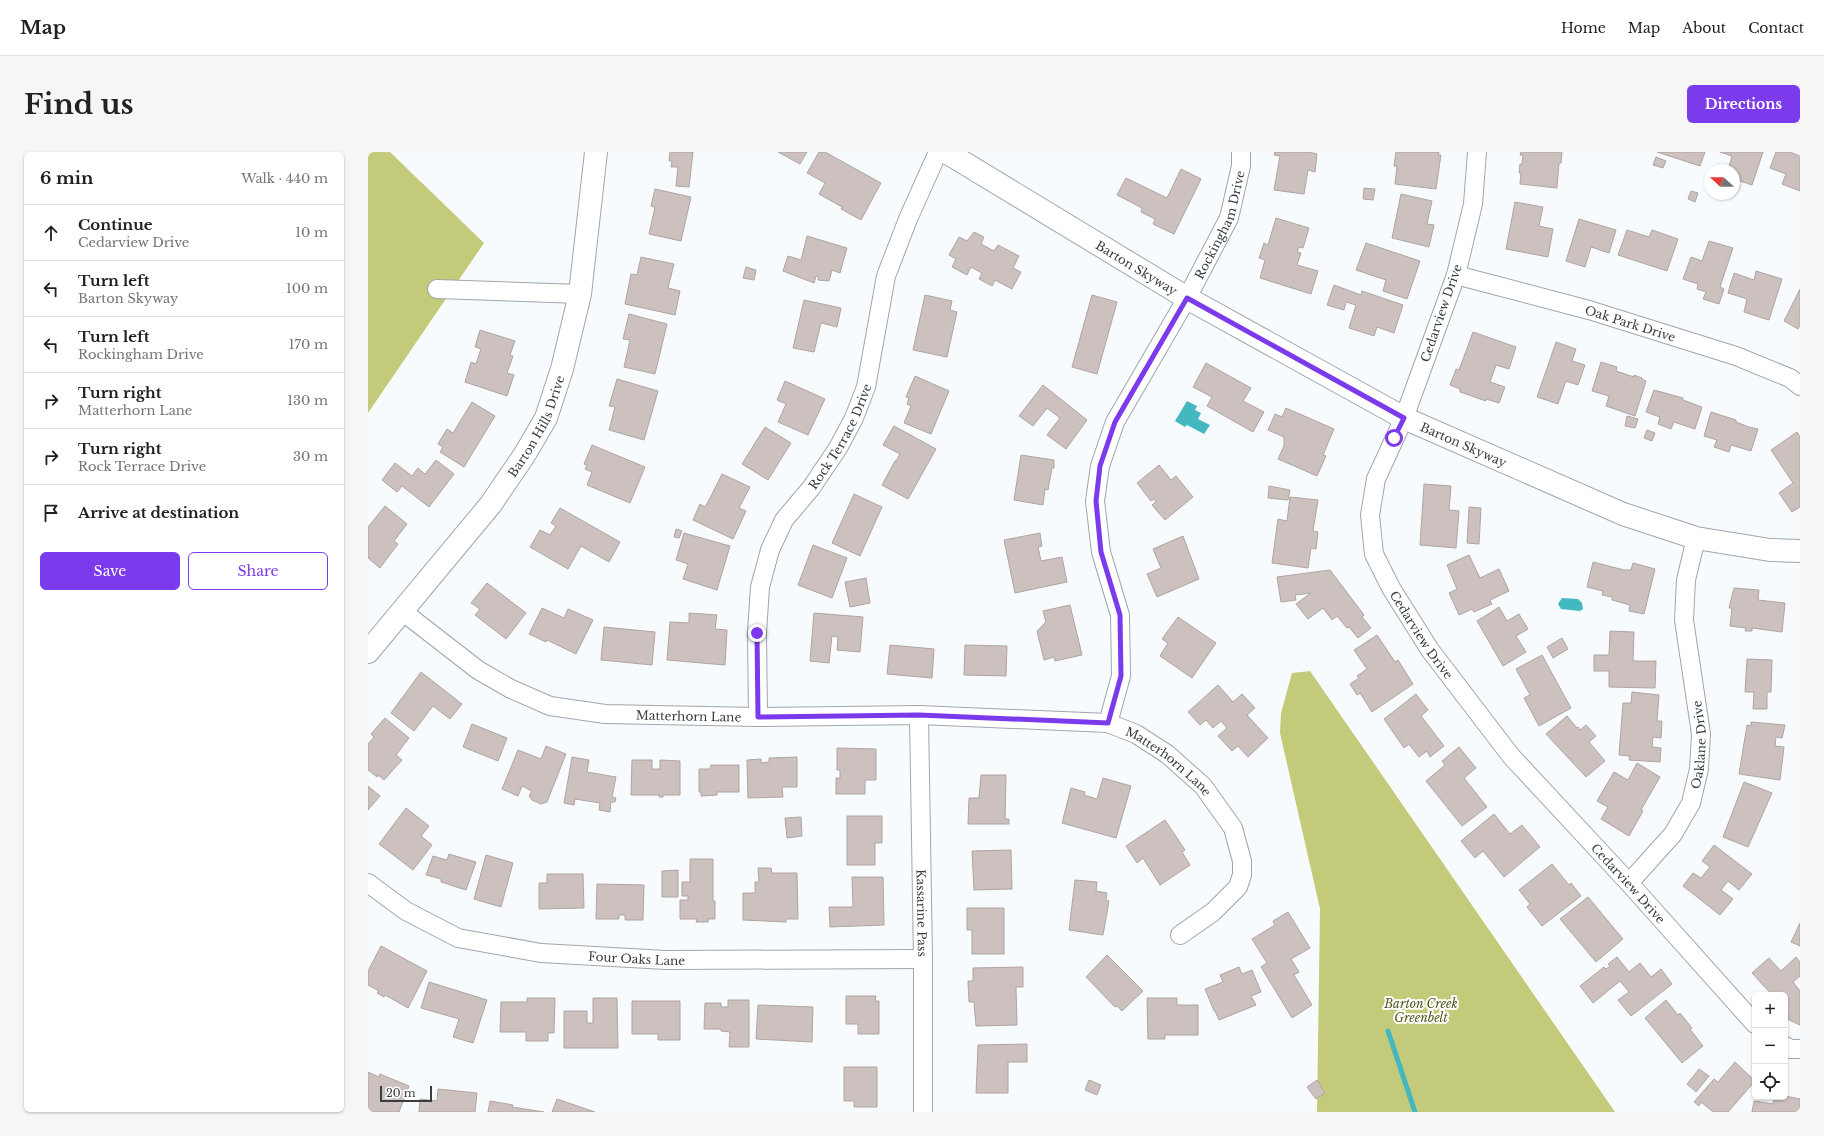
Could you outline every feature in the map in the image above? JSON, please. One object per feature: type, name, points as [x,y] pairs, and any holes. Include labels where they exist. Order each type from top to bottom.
[{"type":"street","name":"Barton Hills Drive","points":[[368,652],[491,504],[525,454],[546,418],[562,370],[580,294],[596,152]]},
{"type":"street","name":"Rock Terrace Drive","points":[[758,717],[757,633],[760,587],[770,550],[784,520],[838,448],[854,418],[866,387],[886,276],[938,152]]},
{"type":"street","name":"Barton Skyway","points":[[946,152],[1187,298],[1404,418],[1623,514],[1696,538],[1770,550],[1800,551]]},
{"type":"street","name":"Rockingham Drive","points":[[1108,723],[1121,676],[1120,615],[1101,552],[1096,501],[1100,466],[1115,422],[1187,298],[1229,218],[1241,166],[1241,152]]},
{"type":"street","name":"Cedarview Drive","points":[[1477,152],[1473,204],[1456,276],[1404,418],[1376,479],[1370,514],[1374,554],[1391,588],[1430,650],[1511,756],[1629,883],[1752,1021]]},
{"type":"street","name":"Oak Park Drive","points":[[1456,276],[1589,310],[1736,356],[1790,378],[1800,386]]},
{"type":"street","points":[[437,289],[580,294]]},
{"type":"street","name":"Oaklane Drive","points":[[1629,883],[1673,834],[1691,802],[1699,769],[1701,734],[1684,620],[1686,580],[1696,538]]},
{"type":"street","name":"Matterhorn Lane","points":[[402,612],[478,670],[511,689],[550,706],[605,714],[758,717],[919,715],[1108,723],[1136,734],[1167,754],[1203,786],[1233,828],[1242,861],[1242,875],[1238,887],[1213,912],[1180,935]]},
{"type":"street","name":"Kassarine Pass","points":[[919,715],[923,959],[922,1112]]},
{"type":"street","name":"Four Oaks Lane","points":[[368,883],[406,911],[458,938],[499,947],[541,953],[666,960],[923,959]]},
{"type":"street","points":[[1788,1048],[1800,1049]]},
{"type":"green space","points":[[368,152],[390,152],[484,243],[368,413]]},
{"type":"green space","name":"Barton Creek Greenbelt","points":[[1310,671],[1615,1112],[1317,1112],[1320,909],[1280,733],[1281,713],[1292,673]]},
{"type":"water","points":[[1187,401],[1197,406],[1195,410],[1201,413],[1198,419],[1210,425],[1204,434],[1187,425],[1185,427],[1175,421]]},
{"type":"water","points":[[1562,598],[1578,599],[1582,603],[1583,609],[1580,611],[1561,609],[1558,604]]},
{"type":"building","points":[[670,152],[693,152],[689,187],[676,186],[678,167],[671,167],[672,161],[669,161]]},
{"type":"building","points":[[778,152],[807,152],[800,164]]},
{"type":"building","points":[[819,152],[825,152],[881,183],[861,220],[819,194],[825,183],[807,173]]},
{"type":"building","points":[[1275,152],[1309,152],[1317,154],[1315,172],[1308,170],[1304,194],[1274,190],[1280,156],[1274,155]]},
{"type":"building","points":[[1396,152],[1439,152],[1438,155],[1441,155],[1436,189],[1395,184],[1397,166],[1394,166]]},
{"type":"building","points":[[1521,152],[1562,152],[1561,163],[1559,163],[1557,188],[1520,184],[1521,173],[1519,173],[1523,155],[1520,155]]},
{"type":"building","points":[[1657,152],[1705,152],[1700,166]]},
{"type":"building","points":[[1720,152],[1763,152],[1752,185],[1740,181],[1740,164],[1730,164],[1732,156]]},
{"type":"building","points":[[1776,152],[1790,152],[1800,156],[1800,191],[1782,184],[1786,174],[1770,168]]},
{"type":"building","points":[[1656,157],[1666,161],[1663,168],[1653,165]]},
{"type":"building","points":[[1181,169],[1201,179],[1174,234],[1153,224],[1155,219],[1141,212],[1142,208],[1117,195],[1126,178],[1167,198]]},
{"type":"building","points":[[1364,188],[1375,189],[1373,200],[1363,199]]},
{"type":"building","points":[[655,189],[691,197],[681,241],[649,234],[655,207],[651,206]]},
{"type":"building","points":[[1691,191],[1698,193],[1695,202],[1688,199]]},
{"type":"building","points":[[1401,194],[1432,201],[1427,224],[1434,225],[1429,247],[1392,238]]},
{"type":"building","points":[[1515,202],[1543,207],[1539,226],[1553,229],[1548,257],[1506,249]]},
{"type":"building","points":[[1276,218],[1309,228],[1303,248],[1299,247],[1297,252],[1301,253],[1297,265],[1318,271],[1311,294],[1260,278],[1265,260],[1259,258],[1264,243],[1268,245]]},
{"type":"building","points":[[1579,219],[1616,230],[1609,253],[1591,247],[1585,267],[1566,261]]},
{"type":"building","points":[[1627,230],[1649,237],[1652,230],[1678,239],[1667,271],[1618,255]]},
{"type":"building","points":[[974,232],[984,237],[981,244],[994,251],[998,245],[1019,256],[1013,268],[1021,272],[1012,289],[995,280],[992,286],[979,279],[982,273],[971,267],[967,275],[952,267],[956,259],[949,255],[959,237],[967,241]]},
{"type":"building","points":[[807,236],[847,248],[840,273],[832,270],[829,281],[818,280],[819,277],[816,276],[814,283],[783,271],[788,256],[801,260]]},
{"type":"building","points":[[1709,241],[1733,248],[1720,287],[1724,289],[1719,304],[1703,299],[1706,292],[1697,289],[1698,284],[1683,279],[1691,257],[1702,261]]},
{"type":"building","points":[[1366,243],[1420,261],[1407,299],[1383,291],[1386,280],[1356,270]]},
{"type":"building","points":[[641,257],[674,264],[668,288],[680,291],[675,315],[625,304],[631,274],[637,275]]},
{"type":"building","points":[[746,267],[756,270],[754,280],[743,278]]},
{"type":"building","points":[[1756,271],[1782,279],[1769,320],[1744,312],[1747,299],[1728,293],[1734,273],[1754,280]]},
{"type":"building","points":[[1334,285],[1361,295],[1362,291],[1403,305],[1394,333],[1377,327],[1374,336],[1349,328],[1356,305],[1346,302],[1344,310],[1327,305]]},
{"type":"building","points":[[1800,289],[1800,325],[1798,329],[1784,321]]},
{"type":"building","points":[[925,295],[952,301],[950,310],[957,312],[947,357],[913,350]]},
{"type":"building","points":[[1092,295],[1117,302],[1097,374],[1072,367]]},
{"type":"building","points":[[804,300],[841,308],[837,327],[821,323],[814,352],[793,348]]},
{"type":"building","points":[[629,314],[667,324],[655,374],[624,367],[630,340],[623,339]]},
{"type":"building","points":[[480,330],[515,341],[510,355],[513,356],[507,373],[514,375],[507,396],[465,382],[471,362],[476,364],[481,349],[475,347]]},
{"type":"building","points":[[1473,332],[1516,347],[1509,369],[1496,365],[1490,382],[1505,387],[1499,403],[1486,399],[1486,401],[1460,392],[1460,389],[1450,385],[1456,369],[1459,370]]},
{"type":"building","points":[[1556,342],[1576,349],[1572,361],[1585,365],[1578,385],[1566,381],[1558,404],[1537,397]]},
{"type":"building","points":[[1601,362],[1617,367],[1616,371],[1634,377],[1634,375],[1646,381],[1635,416],[1606,406],[1609,396],[1592,391]]},
{"type":"building","points":[[1206,363],[1251,388],[1243,401],[1264,412],[1253,432],[1207,406],[1212,397],[1193,387]]},
{"type":"building","points":[[915,376],[949,391],[931,434],[904,423],[911,406],[907,404],[909,398],[906,397]]},
{"type":"building","points":[[617,379],[658,391],[644,440],[609,430],[615,407],[609,406]]},
{"type":"building","points":[[785,381],[825,399],[808,435],[778,422],[786,404],[777,400]]},
{"type":"building","points":[[1043,385],[1087,420],[1066,449],[1047,435],[1060,418],[1047,408],[1033,426],[1019,416]]},
{"type":"building","points":[[1654,390],[1683,398],[1683,400],[1702,407],[1695,429],[1674,422],[1671,429],[1658,424],[1660,417],[1646,412]]},
{"type":"building","points":[[472,402],[495,416],[464,467],[440,452],[443,447],[438,444],[447,429],[453,433]]},
{"type":"building","points":[[1286,408],[1334,429],[1323,455],[1326,456],[1317,476],[1278,459],[1284,446],[1284,437],[1268,430],[1275,414],[1282,417]]},
{"type":"building","points":[[1711,412],[1758,429],[1751,451],[1731,445],[1729,452],[1714,447],[1717,440],[1704,436]]},
{"type":"building","points":[[1627,416],[1638,419],[1635,428],[1625,426]]},
{"type":"building","points":[[894,426],[936,449],[908,499],[882,485],[900,454],[883,445]]},
{"type":"building","points":[[765,427],[791,443],[768,480],[742,464]]},
{"type":"building","points":[[1647,430],[1655,433],[1652,441],[1644,438]]},
{"type":"building","points":[[1797,432],[1800,437],[1800,507],[1792,512],[1779,493],[1793,483],[1771,450]]},
{"type":"building","points":[[592,445],[645,467],[630,503],[587,485],[592,472],[585,469],[587,465],[584,464]]},
{"type":"building","points":[[1021,455],[1054,460],[1054,468],[1052,468],[1048,490],[1045,489],[1043,505],[1014,500]]},
{"type":"building","points":[[436,460],[454,474],[429,507],[402,486],[397,492],[382,480],[395,463],[412,476],[418,468],[425,474]]},
{"type":"building","points":[[1159,465],[1171,480],[1176,476],[1193,497],[1165,520],[1152,505],[1156,502],[1154,499],[1151,501],[1137,483]]},
{"type":"building","points":[[722,474],[750,487],[739,508],[746,511],[733,539],[693,520],[700,504],[705,507]]},
{"type":"building","points":[[1424,484],[1451,486],[1449,510],[1459,511],[1456,548],[1420,545]]},
{"type":"building","points":[[1269,486],[1290,490],[1288,500],[1268,498]]},
{"type":"building","points":[[854,494],[882,507],[860,556],[832,543]]},
{"type":"building","points":[[1290,497],[1318,500],[1313,531],[1318,532],[1316,549],[1311,548],[1308,568],[1272,563],[1278,519],[1287,521]]},
{"type":"building","points":[[385,506],[407,524],[394,541],[398,544],[380,568],[368,558],[368,527]]},
{"type":"building","points":[[1469,507],[1481,508],[1479,544],[1467,543]]},
{"type":"building","points":[[560,508],[620,542],[609,562],[581,546],[568,569],[530,547],[540,530],[550,535],[556,526],[551,523]]},
{"type":"building","points":[[676,529],[682,531],[679,538],[674,537]]},
{"type":"building","points":[[684,533],[730,546],[717,590],[683,579],[688,564],[676,560]]},
{"type":"building","points":[[1040,533],[1042,546],[1038,547],[1041,561],[1062,557],[1067,582],[1015,593],[1004,540]]},
{"type":"building","points":[[1183,536],[1199,579],[1157,597],[1147,574],[1161,568],[1153,549]]},
{"type":"building","points":[[813,545],[847,558],[832,598],[798,585]]},
{"type":"building","points":[[1469,555],[1480,578],[1499,569],[1509,591],[1490,600],[1492,604],[1474,612],[1472,609],[1459,615],[1449,593],[1457,589],[1447,565]]},
{"type":"building","points":[[1593,562],[1624,570],[1631,570],[1633,563],[1655,569],[1644,614],[1629,611],[1630,605],[1612,600],[1612,597],[1602,595],[1603,591],[1587,587]]},
{"type":"building","points":[[1330,570],[1364,615],[1362,617],[1371,628],[1358,638],[1337,616],[1332,620],[1323,608],[1308,619],[1296,604],[1311,593],[1295,595],[1296,600],[1281,602],[1277,577]]},
{"type":"building","points":[[866,578],[870,603],[850,607],[845,582]]},
{"type":"building","points":[[487,583],[526,613],[506,639],[475,615],[480,609],[471,603]]},
{"type":"building","points":[[1734,588],[1759,590],[1758,600],[1785,603],[1782,632],[1752,628],[1752,631],[1745,631],[1746,628],[1730,626],[1732,608],[1729,608]]},
{"type":"building","points":[[1070,605],[1082,655],[1055,661],[1054,657],[1044,660],[1037,631],[1046,622],[1043,611]]},
{"type":"building","points":[[1499,607],[1507,621],[1519,614],[1528,629],[1516,636],[1526,652],[1503,666],[1477,621]]},
{"type":"building","points":[[542,608],[564,618],[568,609],[593,620],[576,654],[547,640],[546,642],[529,634]]},
{"type":"building","points":[[689,613],[717,615],[715,629],[727,630],[725,665],[667,660],[670,622],[689,623]]},
{"type":"building","points":[[814,613],[863,617],[860,652],[837,650],[838,637],[832,636],[829,663],[810,661]]},
{"type":"building","points":[[1178,617],[1216,643],[1192,678],[1160,656],[1168,643],[1162,639]]},
{"type":"building","points":[[604,627],[655,632],[652,665],[601,660]]},
{"type":"building","points":[[1610,631],[1634,632],[1633,661],[1656,661],[1655,688],[1609,687],[1609,671],[1594,671],[1594,655],[1609,655]]},
{"type":"building","points":[[1377,635],[1395,662],[1398,660],[1413,684],[1372,712],[1360,693],[1357,695],[1350,684],[1359,678],[1357,676],[1367,669],[1354,650]]},
{"type":"building","points":[[1562,638],[1568,649],[1553,658],[1547,647]]},
{"type":"building","points":[[890,645],[934,649],[932,678],[887,674]]},
{"type":"building","points":[[965,645],[1007,646],[1006,676],[964,675]]},
{"type":"building","points":[[1542,655],[1571,708],[1539,726],[1524,698],[1530,695],[1516,669]]},
{"type":"building","points":[[1747,659],[1772,660],[1771,692],[1767,692],[1767,709],[1753,709],[1754,692],[1745,692]]},
{"type":"building","points":[[421,672],[462,704],[450,719],[433,706],[414,731],[391,713]]},
{"type":"building","points":[[1218,685],[1233,702],[1242,694],[1255,708],[1247,715],[1268,738],[1248,757],[1238,746],[1232,751],[1218,736],[1227,728],[1221,721],[1213,728],[1206,720],[1200,725],[1188,712]]},
{"type":"building","points":[[1632,692],[1659,695],[1657,721],[1662,721],[1661,738],[1653,737],[1652,747],[1661,748],[1660,762],[1629,760],[1630,756],[1619,755],[1623,703],[1631,703]]},
{"type":"building","points":[[1416,694],[1428,710],[1421,716],[1444,746],[1430,757],[1427,751],[1419,757],[1409,744],[1404,748],[1384,719]]},
{"type":"building","points":[[1567,716],[1577,728],[1578,727],[1580,730],[1586,725],[1596,736],[1589,742],[1605,761],[1586,777],[1546,734]]},
{"type":"building","points":[[385,718],[409,738],[396,755],[402,760],[384,780],[368,770],[368,744],[374,737],[371,734]]},
{"type":"building","points":[[1751,722],[1785,725],[1782,738],[1776,737],[1775,746],[1784,747],[1780,780],[1739,774],[1747,725],[1751,726]]},
{"type":"building","points":[[472,724],[507,738],[498,761],[463,747]]},
{"type":"building","points":[[546,746],[566,754],[547,802],[541,804],[532,800],[529,796],[532,791],[522,786],[518,796],[502,789],[518,750],[541,759]]},
{"type":"building","points":[[1459,747],[1476,768],[1464,778],[1487,807],[1462,826],[1426,781],[1445,765],[1442,761]]},
{"type":"building","points":[[837,748],[876,749],[876,780],[865,780],[865,794],[836,794],[836,778],[840,778],[840,770],[837,770]]},
{"type":"building","points":[[572,757],[589,760],[587,772],[616,777],[612,797],[616,798],[615,802],[611,802],[610,812],[599,810],[600,803],[575,799],[574,805],[564,803]]},
{"type":"building","points":[[797,757],[797,787],[782,787],[783,797],[748,798],[747,760],[761,759],[761,763],[769,762],[769,758]]},
{"type":"building","points":[[632,760],[652,760],[652,769],[660,769],[660,760],[680,761],[680,795],[663,795],[663,797],[659,797],[659,795],[631,795]]},
{"type":"building","points":[[1637,763],[1660,777],[1641,810],[1643,811],[1629,836],[1601,819],[1608,807],[1597,801],[1614,772],[1628,780]]},
{"type":"building","points":[[711,765],[739,765],[739,792],[717,792],[717,795],[701,796],[701,792],[699,792],[699,769],[710,769]]},
{"type":"building","points":[[981,775],[1006,775],[1005,819],[1009,819],[1009,824],[968,824],[969,798],[979,798]]},
{"type":"building","points":[[1103,778],[1131,786],[1116,838],[1062,823],[1071,788],[1085,792],[1084,795],[1097,799]]},
{"type":"building","points":[[1744,782],[1772,793],[1748,847],[1723,837]]},
{"type":"building","points":[[368,786],[380,796],[368,810]]},
{"type":"building","points":[[406,808],[429,826],[421,836],[432,845],[413,870],[379,844]]},
{"type":"building","points":[[1494,814],[1510,834],[1522,825],[1540,847],[1504,877],[1483,851],[1475,858],[1461,841]]},
{"type":"building","points":[[847,816],[882,816],[882,843],[875,843],[875,865],[847,865]]},
{"type":"building","points":[[801,817],[802,836],[787,838],[785,818]]},
{"type":"building","points":[[1165,820],[1185,850],[1182,852],[1190,865],[1160,885],[1143,858],[1137,863],[1126,846]]},
{"type":"building","points":[[1714,845],[1752,874],[1739,890],[1728,881],[1721,890],[1733,899],[1720,915],[1683,886],[1693,873],[1701,878],[1710,867],[1702,861]]},
{"type":"building","points":[[1011,850],[1012,889],[974,890],[972,851]]},
{"type":"building","points":[[449,854],[476,862],[466,890],[441,882],[441,879],[426,875],[433,856],[447,860]]},
{"type":"building","points":[[486,855],[513,863],[501,907],[474,899]]},
{"type":"building","points":[[690,859],[713,859],[713,901],[715,901],[715,919],[708,919],[708,922],[696,922],[697,919],[680,919],[680,900],[688,900],[688,896],[682,896],[682,882],[690,882]]},
{"type":"building","points":[[1552,864],[1569,885],[1571,883],[1581,896],[1542,926],[1527,907],[1530,904],[1519,890]]},
{"type":"building","points":[[758,868],[771,868],[772,873],[797,873],[798,919],[786,919],[786,922],[743,920],[743,893],[755,893],[755,882],[759,882]]},
{"type":"building","points":[[678,870],[678,897],[662,897],[662,871]]},
{"type":"building","points":[[547,874],[583,874],[584,908],[539,909],[539,883],[547,883]]},
{"type":"building","points":[[852,877],[883,877],[884,925],[830,927],[829,907],[853,907]]},
{"type":"building","points":[[1075,880],[1097,882],[1096,891],[1107,893],[1106,900],[1109,901],[1103,935],[1069,930]]},
{"type":"building","points":[[597,884],[644,885],[643,920],[625,920],[625,915],[619,915],[619,919],[596,919]]},
{"type":"building","points":[[1588,897],[1623,939],[1596,962],[1560,919]]},
{"type":"building","points":[[967,908],[1004,908],[1004,954],[972,954],[972,930],[967,930]]},
{"type":"building","points":[[1288,912],[1310,948],[1291,959],[1299,972],[1294,975],[1312,1005],[1292,1018],[1261,967],[1267,963],[1252,939],[1275,925],[1273,921]]},
{"type":"building","points":[[1800,923],[1800,946],[1791,942]]},
{"type":"building","points":[[381,946],[427,971],[408,1008],[385,995],[384,997],[377,993],[379,991],[368,985],[368,971]]},
{"type":"building","points":[[1107,955],[1143,991],[1122,1011],[1117,1006],[1115,1007],[1086,977]]},
{"type":"building","points":[[1617,957],[1629,972],[1640,963],[1651,977],[1661,969],[1672,984],[1631,1016],[1618,1000],[1629,992],[1620,981],[1593,1003],[1580,986],[1604,967],[1606,969],[1610,966],[1608,964]]},
{"type":"building","points":[[1796,957],[1800,962],[1800,976],[1793,982],[1800,991],[1800,1025],[1788,1019],[1788,992],[1769,992],[1752,973],[1769,958],[1781,971]]},
{"type":"building","points":[[1023,967],[1023,987],[1016,987],[1017,1025],[976,1026],[974,1002],[969,1002],[968,981],[973,981],[973,968]]},
{"type":"building","points":[[1239,967],[1242,974],[1252,970],[1261,992],[1251,996],[1256,1005],[1219,1020],[1205,989],[1223,982],[1220,975]]},
{"type":"building","points":[[429,982],[487,1000],[473,1043],[453,1037],[459,1019],[421,1008]]},
{"type":"building","points":[[846,996],[876,996],[875,1001],[879,1001],[879,1034],[858,1034],[858,1024],[846,1024]]},
{"type":"building","points":[[527,998],[555,998],[554,1033],[548,1033],[548,1041],[526,1041],[526,1032],[500,1032],[501,1002],[527,1002]]},
{"type":"building","points":[[593,998],[617,998],[618,1048],[564,1048],[564,1011],[587,1011],[587,1023],[593,1023]]},
{"type":"building","points":[[1147,998],[1177,998],[1177,1005],[1198,1005],[1198,1035],[1165,1035],[1165,1039],[1148,1039]]},
{"type":"building","points":[[728,1000],[749,1000],[749,1047],[729,1047],[730,1032],[721,1031],[721,1029],[704,1029],[705,1003],[721,1003],[721,1007],[728,1007]]},
{"type":"building","points":[[1666,1000],[1678,1015],[1680,1013],[1692,1028],[1690,1029],[1703,1046],[1682,1063],[1645,1018]]},
{"type":"building","points":[[632,1001],[680,1001],[680,1040],[658,1040],[658,1034],[632,1034]]},
{"type":"building","points":[[758,1005],[813,1007],[812,1042],[756,1039]]},
{"type":"building","points":[[1027,1044],[1027,1062],[1008,1062],[1008,1093],[976,1093],[978,1045]]},
{"type":"building","points":[[1735,1062],[1752,1078],[1752,1084],[1728,1112],[1713,1112],[1701,1102],[1699,1106],[1694,1102],[1714,1079],[1718,1082]]},
{"type":"building","points":[[844,1067],[877,1067],[877,1107],[854,1107],[854,1101],[844,1101]]},
{"type":"building","points":[[1699,1069],[1709,1076],[1696,1092],[1687,1084]]},
{"type":"building","points":[[368,1072],[379,1077],[380,1074],[409,1086],[399,1112],[368,1112]]},
{"type":"building","points":[[1089,1080],[1101,1085],[1097,1095],[1085,1090]]},
{"type":"building","points":[[1317,1080],[1325,1093],[1316,1099],[1307,1087]]},
{"type":"building","points":[[438,1089],[477,1093],[475,1112],[419,1112],[420,1099],[437,1101]]},
{"type":"building","points":[[1788,1097],[1800,1099],[1800,1112],[1752,1112],[1754,1101],[1773,1104],[1774,1100],[1788,1100]]},
{"type":"building","points":[[557,1099],[595,1112],[552,1112]]},
{"type":"building","points":[[490,1101],[513,1105],[512,1107],[544,1112],[488,1112]]},
{"type":"waterway","points":[[1388,1031],[1415,1112]]},
{"type":"route","points":[[757,633],[758,717],[919,715],[1108,723],[1121,676],[1120,615],[1101,552],[1096,501],[1100,466],[1115,422],[1187,298],[1404,418],[1394,438]]}]
